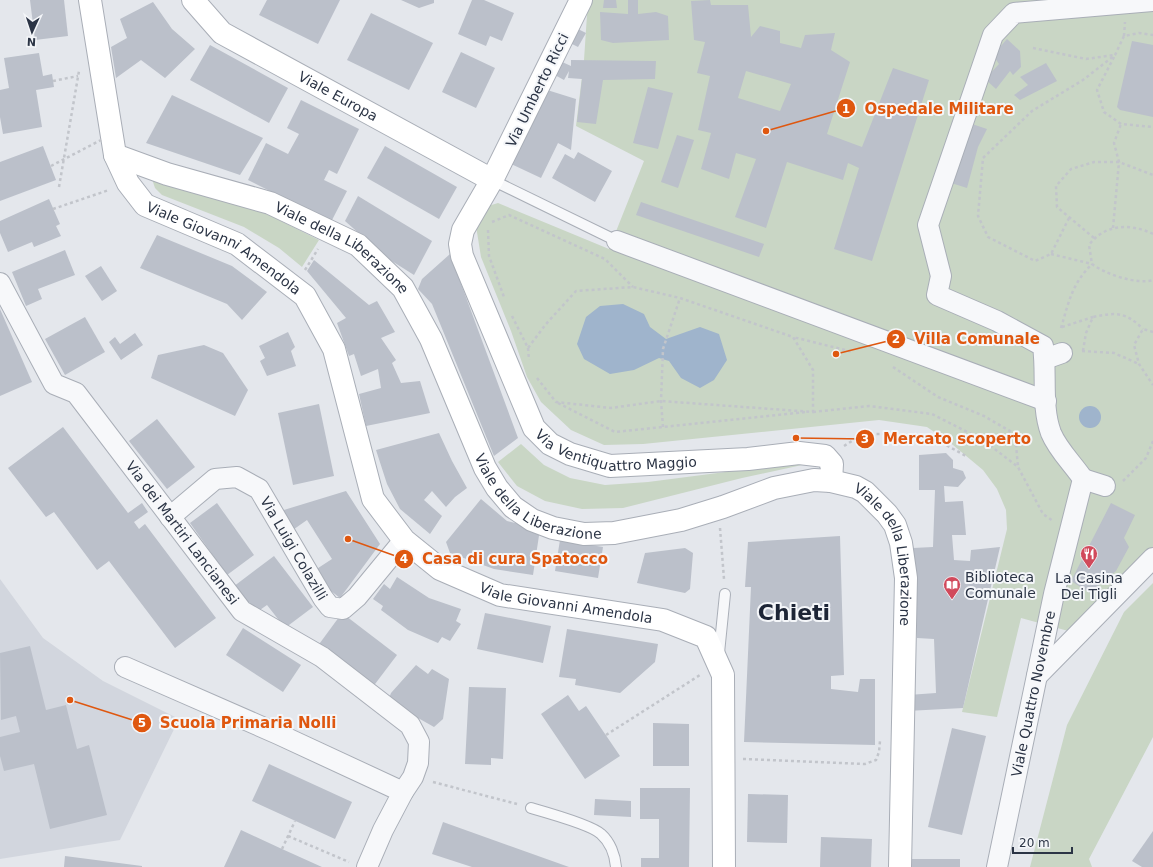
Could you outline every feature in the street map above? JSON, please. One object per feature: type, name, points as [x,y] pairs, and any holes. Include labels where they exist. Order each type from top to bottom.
[{"type":"street","points":[[90,0],[98,44],[108,147]]},
{"type":"street","name":"Viale Europa","points":[[193,0],[222,33],[492,180]]},
{"type":"street","name":"Via Umberto Ricci","points":[[492,180],[581,0]]},
{"type":"street","points":[[1105,486],[1083,479],[1061,450],[1051,433],[1046,401],[1054,356],[1043,346],[997,321],[937,295],[941,276],[928,225],[992,35],[1014,13],[1153,1]]},
{"type":"street","name":"Viale della Liberazione","points":[[108,147],[167,174],[270,203],[358,245],[403,288],[431,339],[485,468],[513,507],[532,520],[553,528],[584,534],[614,533],[681,520],[723,507],[774,488],[814,480],[831,481],[856,487],[874,499],[895,525],[901,543],[906,578],[900,867]]},
{"type":"street","name":"Viale Giovanni Amendola","points":[[108,147],[128,183],[145,205],[237,244],[305,296],[334,349],[374,500],[404,540],[440,569],[500,595],[663,620],[706,637],[723,675],[724,867]]},
{"type":"street","name":"Via Ventiquattro Maggio","points":[[492,180],[463,230],[460,244],[462,256],[528,416],[534,428],[550,444],[570,454],[610,466],[748,459],[799,453],[819,454],[829,460]]},
{"type":"street","points":[[617,241],[1046,401]]},
{"type":"street","name":"Via dei Martiri Lancianesi","points":[[0,283],[54,384],[76,393],[242,612],[322,657],[410,725],[419,742],[418,763],[408,785],[360,866]]},
{"type":"street","points":[[829,460],[833,470],[831,481]]},
{"type":"street","name":"Via Luigi Colazilli","points":[[170,517],[215,479],[237,477],[259,489],[323,598],[330,607],[343,609],[358,597],[404,540]]},
{"type":"street","name":"Viale Quattro Novembre","points":[[997,867],[1054,594],[1083,479]]},
{"type":"street","points":[[1037,676],[1153,558]]},
{"type":"street","points":[[125,667],[278,734],[408,785]]},
{"type":"lane","points":[[492,180],[617,241]]},
{"type":"lane","points":[[717,663],[725,594]]},
{"type":"lane","points":[[530,808],[567,819],[601,833],[615,854],[616,867]]},
{"type":"path","points":[[1153,35],[1139,33],[1124,36],[1097,90],[1104,112],[1121,124],[1153,127]]},
{"type":"path","points":[[60,187],[80,65],[98,44]]},
{"type":"path","points":[[1033,48],[1086,59],[1115,55]]},
{"type":"path","points":[[1115,55],[1083,80],[1032,110],[983,158],[978,216],[988,237],[1035,261],[1051,254],[1092,264],[1101,271],[1111,275],[1138,281],[1153,280]]},
{"type":"path","points":[[53,81],[78,76]]},
{"type":"path","points":[[1113,228],[1119,162],[1114,143],[1121,124]]},
{"type":"path","points":[[51,166],[108,147]]},
{"type":"path","points":[[1094,238],[1057,207],[1056,186],[1071,169],[1094,162],[1119,162],[1153,174]]},
{"type":"path","points":[[53,209],[116,187]]},
{"type":"path","points":[[505,301],[490,256],[488,224],[509,216],[606,259],[633,287]]},
{"type":"path","points":[[1051,254],[1069,218]]},
{"type":"path","points":[[1092,264],[1089,245],[1100,233],[1113,228],[1138,228],[1153,234]]},
{"type":"path","points":[[305,270],[320,247]]},
{"type":"path","points":[[1092,264],[1080,276],[1072,292],[1061,328],[1093,317],[1119,313],[1134,320],[1143,329],[1153,332]]},
{"type":"path","points":[[528,348],[546,324],[576,291],[633,287],[680,298],[793,337],[860,354]]},
{"type":"path","points":[[663,427],[661,401],[663,349],[680,298]]},
{"type":"path","points":[[511,315],[528,348],[529,363]]},
{"type":"path","points":[[1093,317],[1086,333],[1083,351],[1114,353],[1139,364]]},
{"type":"path","points":[[1143,329],[1134,345],[1139,364],[1153,385]]},
{"type":"path","points":[[793,337],[813,370],[813,412]]},
{"type":"path","points":[[888,363],[938,397],[984,416],[1015,434],[1018,467],[1043,514],[1054,523]]},
{"type":"path","points":[[534,375],[556,402],[615,432],[869,406],[932,414],[983,440],[1018,467]]},
{"type":"path","points":[[556,402],[611,408],[661,401],[813,412]]},
{"type":"path","points":[[829,460],[847,442],[863,434],[886,434],[937,440],[966,456]]},
{"type":"path","points":[[1105,486],[1121,482],[1146,458],[1153,441]]},
{"type":"path","points":[[720,528],[725,594]]},
{"type":"path","points":[[606,735],[699,675]]},
{"type":"path","points":[[745,759],[865,764]]},
{"type":"path","points":[[408,785],[530,808]]},
{"type":"path","points":[[282,849],[295,821]]},
{"type":"path","points":[[288,836],[360,866]]},
{"type":"shaded area","points":[[0,579],[43,638],[103,681],[179,719],[120,840],[0,859]]},
{"type":"green space","points":[[588,0],[1153,0],[1153,550],[1072,632],[1021,618],[997,717],[962,712],[1007,529],[1006,510],[997,489],[983,470],[953,445],[927,427],[879,420],[643,444],[604,445],[571,430],[541,402],[527,377],[511,331],[481,257],[476,226],[485,207],[498,203],[609,249],[644,161],[576,126],[584,60]]},
{"type":"green space","points":[[152,179],[265,213],[319,240],[302,267],[279,248],[244,227],[162,195],[155,188]]},
{"type":"green space","points":[[521,444],[544,465],[570,478],[605,485],[648,482],[795,463],[802,465],[742,478],[623,508],[582,509],[545,501],[517,486],[498,462]]},
{"type":"green space","points":[[1153,583],[1153,737],[1089,859],[1092,867],[1030,867],[1067,725],[1124,612]]},
{"type":"water","points":[[623,304],[644,314],[650,327],[666,339],[700,327],[719,334],[727,360],[714,380],[700,388],[681,378],[669,361],[659,358],[634,370],[610,374],[584,359],[577,344],[586,317],[600,306]]},
{"type":"water","points":[[1086,406],[1094,406],[1101,413],[1101,421],[1094,428],[1086,428],[1079,421],[1079,413]]},
{"type":"building","points":[[30,0],[64,0],[68,36],[35,40]]},
{"type":"building","points":[[267,0],[340,0],[318,44],[259,15]]},
{"type":"building","points":[[401,0],[434,0],[434,3],[419,8]]},
{"type":"building","points":[[472,0],[484,0],[514,13],[502,41],[490,36],[486,46],[458,34]]},
{"type":"building","points":[[604,0],[616,0],[617,8],[603,8]]},
{"type":"building","points":[[628,0],[638,0],[638,14],[656,12],[668,16],[669,40],[613,43],[601,40],[600,12],[628,14]]},
{"type":"building","points":[[710,0],[711,5],[748,5],[751,37],[760,26],[780,31],[780,43],[801,48],[805,35],[835,33],[831,50],[850,62],[827,134],[862,147],[893,68],[929,80],[872,261],[834,249],[859,168],[848,163],[843,180],[787,162],[766,228],[735,217],[756,159],[736,153],[729,179],[701,169],[711,133],[698,130],[710,76],[697,73],[705,42],[694,40],[691,1]],"holes":[[[746,71],[791,84],[780,111],[738,98]]]},
{"type":"building","points":[[153,2],[172,29],[195,49],[165,78],[141,60],[116,78],[111,47],[127,38],[120,19]]},
{"type":"building","points":[[371,13],[433,43],[409,90],[347,60]]},
{"type":"building","points":[[576,28],[586,33],[578,47],[568,42]]},
{"type":"building","points":[[1007,39],[1020,51],[1021,67],[1013,75],[1010,71],[996,89],[985,79],[999,64],[993,55]]},
{"type":"building","points":[[1132,41],[1153,45],[1153,117],[1120,110],[1117,107]]},
{"type":"building","points":[[210,45],[288,88],[269,123],[190,80]]},
{"type":"building","points":[[461,52],[495,68],[476,108],[442,92]]},
{"type":"building","points":[[39,53],[43,76],[52,74],[54,87],[36,90],[42,127],[3,134],[0,117],[0,90],[9,88],[4,58]]},
{"type":"building","points":[[571,60],[656,61],[655,79],[603,80],[596,124],[577,122],[582,79],[568,78],[569,71],[564,80],[553,74],[560,61],[571,66]]},
{"type":"building","points":[[1046,63],[1057,81],[1020,100],[1014,95],[1028,85],[1020,77]]},
{"type":"building","points":[[648,87],[673,93],[658,149],[633,143]]},
{"type":"building","points":[[544,89],[576,99],[571,150],[558,143],[541,178],[509,163]]},
{"type":"building","points":[[172,95],[263,138],[240,175],[146,143]]},
{"type":"building","points":[[301,100],[359,129],[337,174],[329,170],[324,180],[347,191],[331,222],[248,180],[266,143],[288,154],[299,134],[287,128]]},
{"type":"building","points":[[969,123],[987,129],[978,147],[967,188],[948,182]]},
{"type":"building","points":[[677,135],[694,140],[678,188],[661,182]]},
{"type":"building","points":[[43,146],[56,180],[0,201],[0,162]]},
{"type":"building","points":[[385,146],[457,187],[439,219],[367,178]]},
{"type":"building","points":[[578,152],[612,171],[595,202],[552,178],[565,154],[574,159]]},
{"type":"building","points":[[358,196],[432,241],[414,275],[387,258],[345,221]]},
{"type":"building","points":[[49,199],[60,224],[56,226],[61,236],[34,247],[32,242],[8,252],[0,233],[0,221]]},
{"type":"building","points":[[641,202],[764,244],[759,257],[636,215]]},
{"type":"building","points":[[157,235],[232,266],[267,292],[242,320],[227,304],[140,268]]},
{"type":"building","points":[[65,250],[75,275],[38,289],[42,299],[26,306],[12,272]]},
{"type":"building","points":[[450,254],[518,438],[494,456],[432,304],[418,289],[422,279]]},
{"type":"building","points":[[314,260],[369,305],[377,301],[395,332],[381,338],[396,360],[392,363],[401,383],[420,381],[430,413],[366,426],[359,394],[381,388],[378,369],[361,376],[354,354],[349,356],[337,323],[346,318],[307,271]]},
{"type":"building","points":[[101,266],[117,291],[102,301],[85,276]]},
{"type":"building","points":[[0,309],[32,382],[0,396]]},
{"type":"building","points":[[85,317],[105,352],[65,375],[45,339]]},
{"type":"building","points":[[288,332],[295,347],[291,351],[296,366],[267,376],[260,361],[265,358],[259,346]]},
{"type":"building","points":[[135,333],[143,345],[121,360],[109,342],[115,337],[120,344]]},
{"type":"building","points":[[204,345],[223,353],[248,390],[235,416],[151,378],[158,355]]},
{"type":"building","points":[[319,404],[334,476],[293,485],[278,413]]},
{"type":"building","points":[[157,419],[195,467],[167,489],[129,441]]},
{"type":"building","points":[[63,427],[128,513],[142,503],[148,512],[134,522],[139,529],[145,524],[216,618],[175,648],[109,561],[97,570],[54,512],[46,517],[8,468]]},
{"type":"building","points":[[439,433],[467,488],[455,497],[446,507],[432,491],[424,500],[442,516],[430,534],[400,509],[387,484],[376,450]]},
{"type":"building","name":"Biblioteca Comunale","points":[[946,453],[953,460],[953,468],[963,471],[966,478],[958,487],[944,486],[945,502],[963,501],[966,535],[952,535],[954,560],[970,561],[971,550],[1000,547],[963,708],[907,711],[908,695],[936,693],[934,639],[917,638],[913,548],[933,547],[935,490],[919,490],[919,455]]},
{"type":"building","points":[[346,491],[380,544],[340,598],[326,587],[312,572],[332,559],[307,520],[287,534],[274,513]]},
{"type":"building","points":[[481,499],[507,521],[540,529],[533,575],[494,569],[450,553],[446,542]]},
{"type":"building","points":[[217,503],[254,555],[227,575],[190,523]]},
{"type":"building","points":[[1111,503],[1135,515],[1124,538],[1129,547],[1116,571],[1090,593],[1071,581]]},
{"type":"building","points":[[840,536],[844,675],[831,676],[831,689],[858,692],[860,679],[875,679],[875,745],[744,742],[751,587],[745,587],[748,542]]},
{"type":"building","points":[[560,540],[603,547],[598,578],[555,571]]},
{"type":"building","points":[[685,548],[693,553],[690,589],[685,593],[637,583],[645,553]]},
{"type":"building","points":[[274,556],[313,607],[285,628],[267,605],[257,612],[249,602],[242,608],[229,590]]},
{"type":"building","points":[[397,577],[429,598],[461,609],[456,621],[461,624],[450,641],[442,637],[438,643],[408,630],[381,610],[383,606],[373,599],[384,584],[390,589]]},
{"type":"building","points":[[342,613],[397,655],[372,688],[317,647]]},
{"type":"building","points":[[485,613],[551,626],[543,663],[477,649]]},
{"type":"building","points":[[243,628],[301,665],[283,692],[226,655]]},
{"type":"building","points":[[567,629],[658,644],[655,662],[620,693],[575,685],[576,679],[559,677]]},
{"type":"building","points":[[30,646],[46,710],[66,705],[77,749],[89,745],[107,815],[50,829],[34,764],[4,771],[0,756],[0,737],[20,732],[16,716],[1,720],[0,653]]},
{"type":"building","points":[[416,665],[428,674],[432,669],[449,679],[443,719],[434,727],[388,701],[391,693]]},
{"type":"building","points":[[469,687],[506,688],[503,759],[491,758],[491,765],[465,764]]},
{"type":"building","points":[[568,695],[579,711],[586,706],[620,756],[585,779],[541,714]]},
{"type":"building","points":[[653,723],[689,724],[689,766],[653,766]]},
{"type":"building","points":[[952,728],[986,736],[962,835],[928,827]]},
{"type":"building","points":[[269,764],[352,802],[335,839],[252,801]]},
{"type":"building","points":[[640,788],[690,788],[689,867],[641,867],[641,858],[659,858],[659,819],[640,819]]},
{"type":"building","points":[[748,794],[788,795],[787,843],[747,842]]},
{"type":"building","points":[[595,799],[631,801],[631,817],[594,815]]},
{"type":"building","points":[[443,822],[569,867],[472,867],[432,854]]},
{"type":"building","points":[[241,830],[282,849],[322,867],[224,867]]},
{"type":"building","points":[[1153,831],[1153,867],[1142,867],[1132,861]]},
{"type":"building","points":[[821,837],[872,839],[871,867],[820,867]]},
{"type":"building","points":[[65,856],[142,866],[142,867],[64,867]]},
{"type":"building","points":[[908,859],[960,859],[960,867],[908,867]]},
{"type":"place","name":"Ospedale Militare","points":[[766,131]]},
{"type":"place","name":"Villa Comunale","points":[[836,354]]},
{"type":"place","name":"Mercato scoperto","points":[[796,438]]},
{"type":"place","name":"Casa di cura Spatocco","points":[[348,539]]},
{"type":"place","name":"La Casina Dei Tigli","points":[[1089,569]]},
{"type":"place","name":"Biblioteca Comunale","points":[[952,600]]},
{"type":"place","name":"Scuola Primaria Nolli","points":[[70,700]]},
{"type":"district","name":"Chieti","points":[[794,612]]}]
